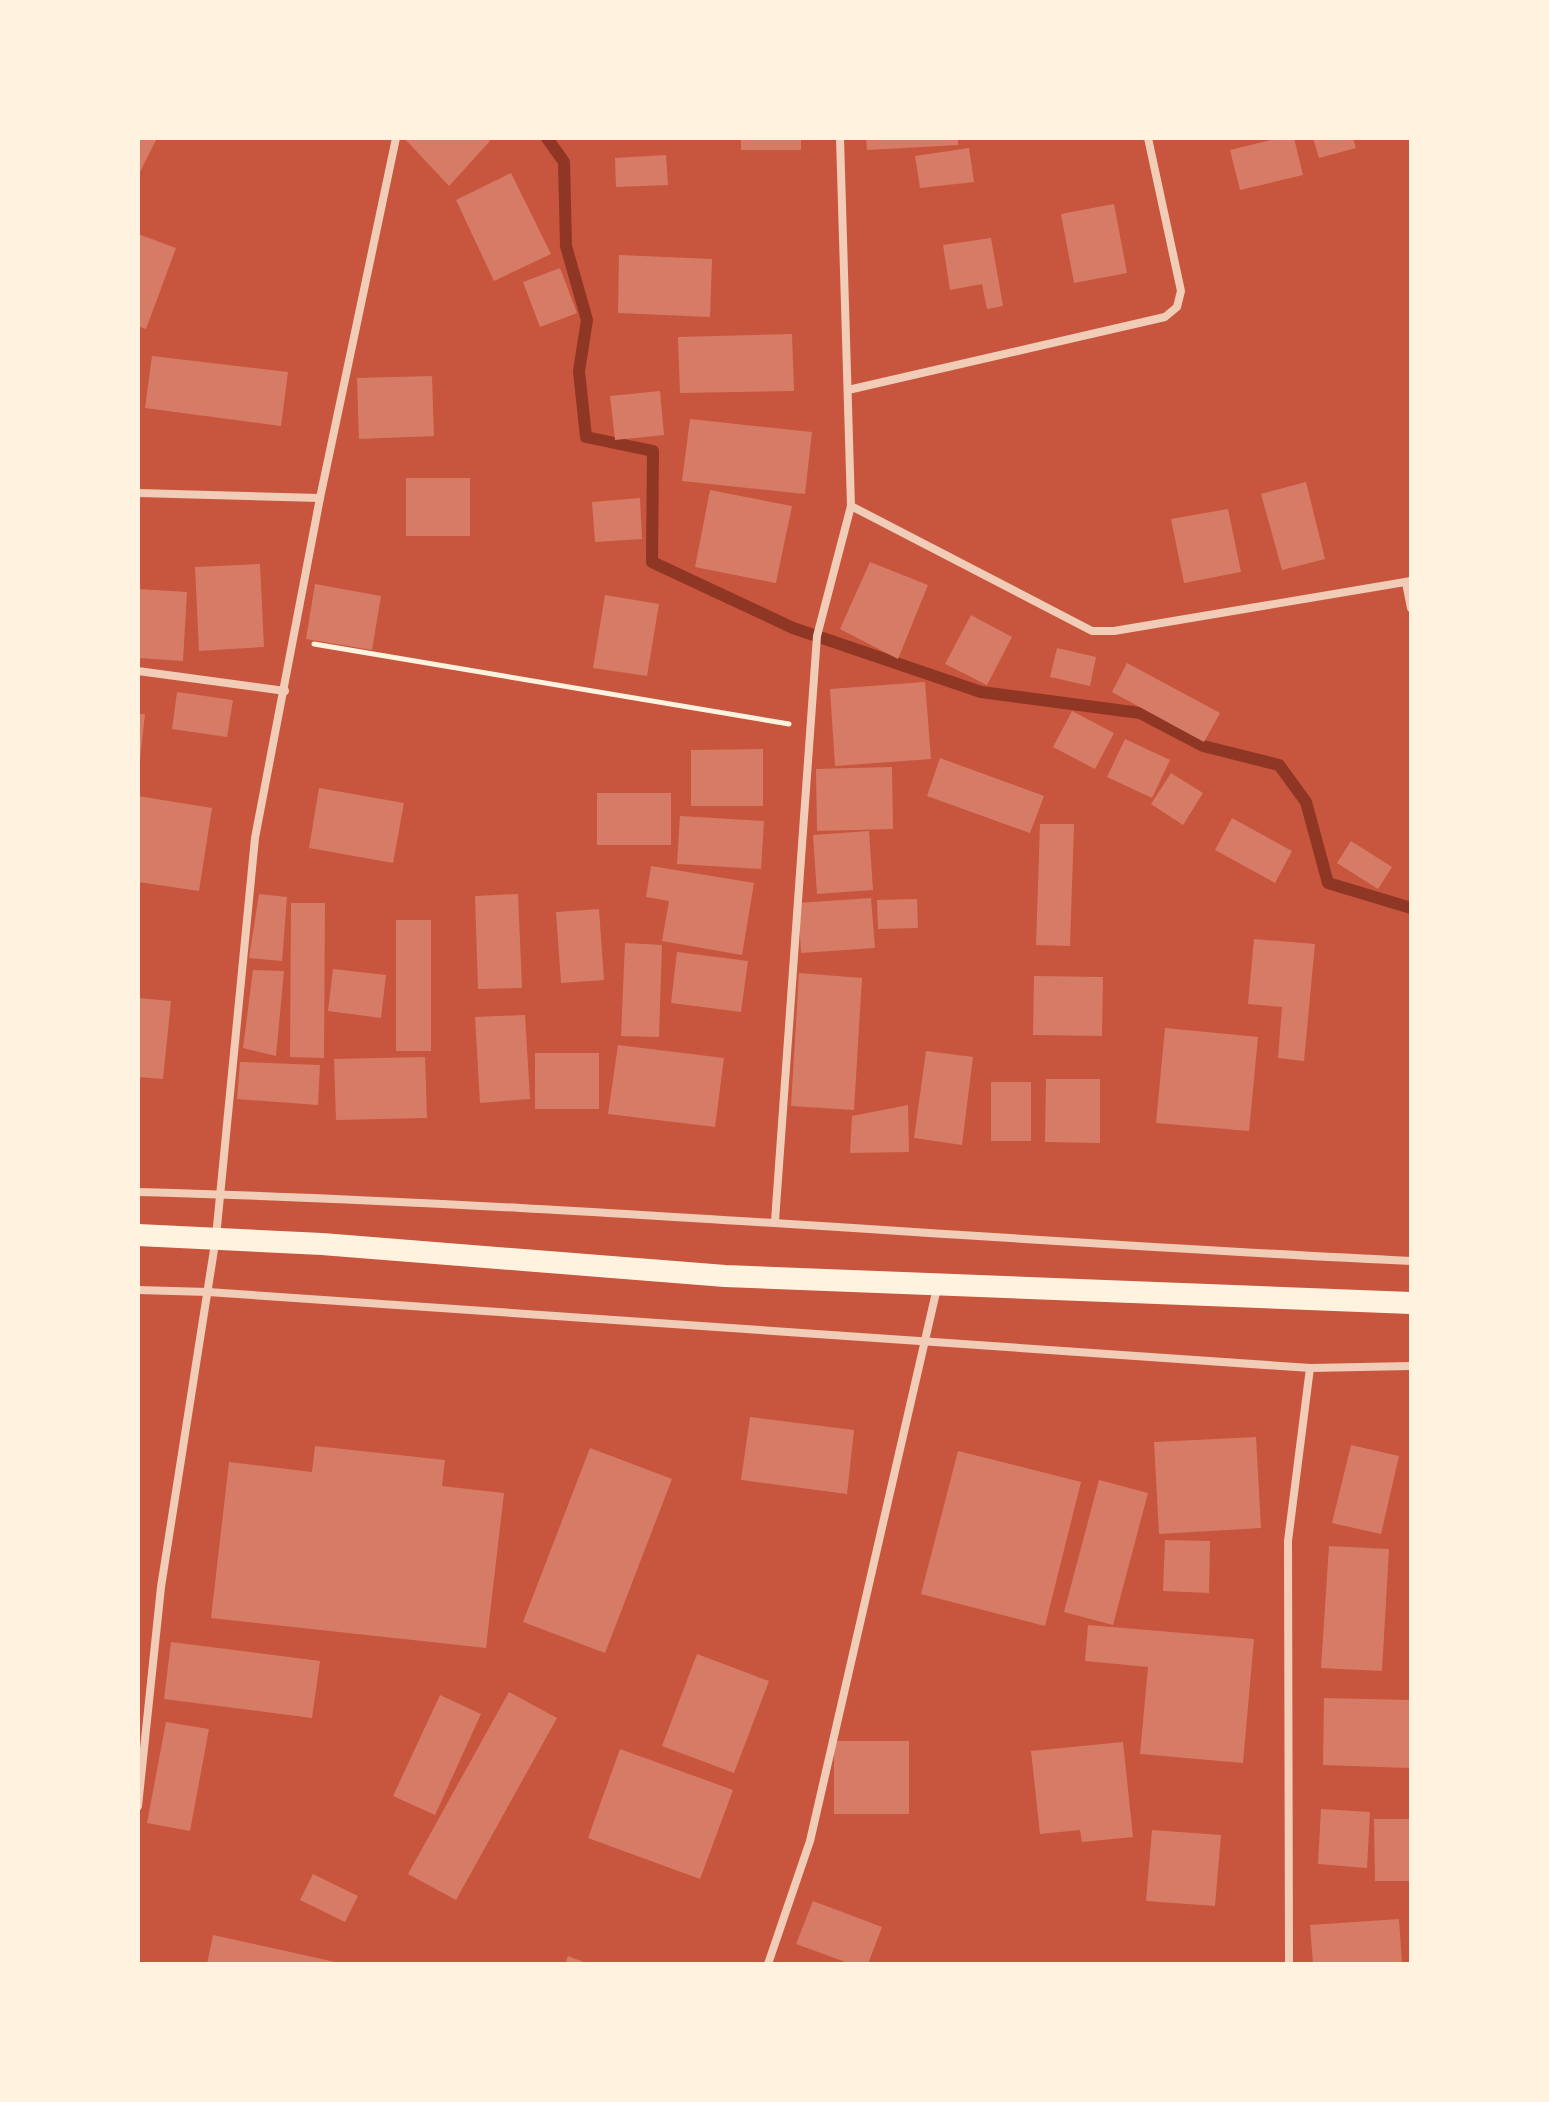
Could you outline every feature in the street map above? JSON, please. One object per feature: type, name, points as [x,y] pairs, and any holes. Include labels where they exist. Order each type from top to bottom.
[{"type":"highway","points":[[138,1235],[216,1237],[725,1276],[1411,1303]]},
{"type":"street","points":[[138,1806],[161,1587],[216,1237],[255,838],[320,498],[396,138]]},
{"type":"street","points":[[775,1221],[817,636],[851,506],[840,138]]},
{"type":"street","points":[[848,390],[1165,317],[1177,307],[1181,291],[1148,138]]},
{"type":"street","points":[[138,493],[320,498]]},
{"type":"street","points":[[851,506],[1092,631],[1114,631],[1408,582],[1411,608]]},
{"type":"street","points":[[138,671],[285,691]]},
{"type":"street","points":[[138,1192],[775,1221],[1213,1252],[1411,1261]]},
{"type":"street","points":[[768,1964],[810,1841],[938,1283]]},
{"type":"street","points":[[138,1290],[208,1292],[1310,1368],[1411,1366]]},
{"type":"street","points":[[1289,1964],[1288,1541],[1310,1368]]},
{"type":"path","points":[[295,640],[810,728]]},
{"type":"building","points":[[138,138],[157,138],[138,176]]},
{"type":"building","points":[[404,138],[486,138],[490,141],[449,186]]},
{"type":"building","points":[[741,138],[801,138],[801,150],[741,150]]},
{"type":"building","points":[[866,138],[958,138],[958,145],[867,150]]},
{"type":"building","points":[[1279,138],[1294,138],[1303,175],[1240,190],[1230,150]]},
{"type":"building","points":[[1313,138],[1353,138],[1356,148],[1319,158]]},
{"type":"building","points":[[969,148],[974,182],[920,188],[915,156]]},
{"type":"building","points":[[666,155],[668,185],[616,187],[615,158]]},
{"type":"building","points":[[511,173],[551,254],[494,281],[456,200]]},
{"type":"building","points":[[1114,204],[1127,273],[1074,283],[1061,214]]},
{"type":"building","points":[[138,234],[176,248],[146,329],[138,326]]},
{"type":"building","points":[[991,238],[1003,306],[987,309],[982,284],[950,290],[943,245]]},
{"type":"building","points":[[619,255],[712,259],[710,317],[618,313]]},
{"type":"building","points":[[560,268],[577,313],[540,327],[523,282]]},
{"type":"building","points":[[792,334],[794,391],[680,393],[678,337]]},
{"type":"building","points":[[152,356],[288,372],[281,426],[145,408]]},
{"type":"building","points":[[432,376],[434,436],[359,439],[357,378]]},
{"type":"building","points":[[660,391],[664,435],[615,440],[610,396]]},
{"type":"building","points":[[690,419],[812,432],[805,494],[682,481]]},
{"type":"building","points":[[406,478],[470,478],[470,536],[406,536]]},
{"type":"building","points":[[1306,482],[1325,559],[1282,570],[1261,494]]},
{"type":"building","points":[[710,490],[792,506],[776,583],[695,567]]},
{"type":"building","points":[[640,498],[642,539],[595,542],[592,502]]},
{"type":"building","points":[[1228,509],[1241,572],[1184,583],[1171,519]]},
{"type":"building","points":[[870,562],[928,585],[898,659],[840,629]]},
{"type":"building","points":[[260,564],[264,647],[199,651],[195,567]]},
{"type":"building","points":[[315,584],[381,596],[372,650],[306,639]]},
{"type":"building","points":[[138,589],[187,592],[183,661],[138,658]]},
{"type":"building","points":[[605,595],[659,604],[647,676],[593,668]]},
{"type":"building","points":[[971,615],[1012,637],[987,685],[945,664]]},
{"type":"building","points":[[1057,648],[1096,657],[1090,686],[1050,677]]},
{"type":"building","points":[[1127,663],[1220,713],[1204,742],[1112,692]]},
{"type":"building","points":[[925,682],[931,759],[835,766],[830,689]]},
{"type":"building","points":[[177,692],[233,700],[227,737],[172,729]]},
{"type":"building","points":[[1072,711],[1114,733],[1095,769],[1053,747]]},
{"type":"building","points":[[138,714],[145,714],[140,760],[138,760]]},
{"type":"building","points":[[1125,739],[1170,760],[1152,798],[1107,777]]},
{"type":"building","points":[[763,749],[763,806],[691,806],[691,750]]},
{"type":"building","points":[[940,758],[1044,796],[1030,833],[927,796]]},
{"type":"building","points":[[892,767],[893,829],[817,831],[816,769]]},
{"type":"building","points":[[1171,773],[1203,793],[1183,825],[1151,804]]},
{"type":"building","points":[[319,788],[404,803],[393,863],[309,848]]},
{"type":"building","points":[[597,793],[671,793],[671,845],[597,845]]},
{"type":"building","points":[[138,796],[212,808],[199,891],[138,882]]},
{"type":"building","points":[[680,816],[764,821],[761,869],[677,864]]},
{"type":"building","points":[[1232,818],[1292,851],[1275,883],[1215,850]]},
{"type":"building","points":[[1040,824],[1074,824],[1070,946],[1036,945]]},
{"type":"building","points":[[869,831],[873,890],[817,894],[813,835]]},
{"type":"building","points":[[1351,841],[1392,867],[1378,889],[1337,863]]},
{"type":"building","points":[[651,866],[754,883],[742,955],[662,941],[669,901],[646,897]]},
{"type":"building","points":[[259,894],[287,897],[282,961],[249,958]]},
{"type":"building","points":[[518,894],[522,988],[478,989],[475,896]]},
{"type":"building","points":[[871,898],[875,948],[801,953],[798,903]]},
{"type":"building","points":[[917,899],[918,928],[878,929],[877,900]]},
{"type":"building","points":[[291,903],[325,903],[324,1058],[290,1057]]},
{"type":"building","points":[[599,909],[604,980],[561,983],[556,912]]},
{"type":"building","points":[[396,920],[431,920],[431,1051],[396,1051]]},
{"type":"building","points":[[1254,939],[1315,944],[1304,1061],[1278,1058],[1282,1007],[1248,1004]]},
{"type":"building","points":[[625,943],[662,945],[659,1037],[621,1036]]},
{"type":"building","points":[[677,952],[748,961],[741,1012],[671,1003]]},
{"type":"building","points":[[333,969],[386,975],[381,1018],[328,1011]]},
{"type":"building","points":[[253,970],[284,971],[276,1056],[243,1048]]},
{"type":"building","points":[[799,973],[862,978],[854,1110],[791,1106]]},
{"type":"building","points":[[1034,976],[1103,977],[1102,1036],[1033,1035]]},
{"type":"building","points":[[138,998],[171,1001],[163,1079],[138,1077]]},
{"type":"building","points":[[525,1015],[530,1099],[480,1103],[475,1017]]},
{"type":"building","points":[[1165,1028],[1258,1037],[1249,1131],[1156,1123]]},
{"type":"building","points":[[618,1045],[724,1058],[715,1127],[608,1114]]},
{"type":"building","points":[[926,1051],[973,1057],[962,1145],[914,1138]]},
{"type":"building","points":[[535,1053],[599,1053],[599,1109],[535,1109]]},
{"type":"building","points":[[425,1057],[427,1118],[336,1120],[334,1059]]},
{"type":"building","points":[[240,1062],[320,1065],[318,1105],[237,1099]]},
{"type":"building","points":[[1046,1079],[1100,1079],[1100,1143],[1045,1142]]},
{"type":"building","points":[[991,1082],[1031,1082],[1031,1141],[991,1141]]},
{"type":"building","points":[[908,1105],[909,1152],[850,1153],[852,1116]]},
{"type":"building","points":[[750,1417],[854,1430],[847,1494],[741,1480]]},
{"type":"building","points":[[1256,1437],[1261,1528],[1159,1534],[1154,1442]]},
{"type":"building","points":[[1351,1445],[1399,1456],[1381,1534],[1332,1523]]},
{"type":"building","points":[[315,1446],[445,1460],[442,1486],[504,1493],[486,1648],[211,1618],[229,1462],[312,1472]]},
{"type":"building","points":[[590,1448],[672,1479],[605,1653],[523,1622]]},
{"type":"building","points":[[958,1451],[1081,1482],[1045,1626],[921,1594]]},
{"type":"building","points":[[1099,1480],[1148,1493],[1113,1625],[1064,1612]]},
{"type":"building","points":[[1165,1540],[1210,1541],[1209,1593],[1163,1591]]},
{"type":"building","points":[[1329,1546],[1389,1549],[1382,1671],[1321,1668]]},
{"type":"building","points":[[1088,1625],[1254,1639],[1243,1763],[1140,1754],[1148,1667],[1085,1661]]},
{"type":"building","points":[[171,1642],[320,1661],[312,1718],[164,1699]]},
{"type":"building","points":[[697,1654],[769,1681],[734,1773],[662,1746]]},
{"type":"building","points":[[509,1692],[557,1718],[456,1900],[408,1874]]},
{"type":"building","points":[[440,1695],[481,1714],[435,1815],[393,1796]]},
{"type":"building","points":[[1324,1698],[1411,1700],[1409,1768],[1323,1765]]},
{"type":"building","points":[[166,1722],[209,1729],[190,1831],[147,1823]]},
{"type":"building","points":[[834,1741],[909,1741],[909,1814],[834,1814]]},
{"type":"building","points":[[1123,1742],[1133,1837],[1082,1842],[1080,1830],[1040,1834],[1031,1751]]},
{"type":"building","points":[[620,1749],[733,1790],[700,1879],[588,1838]]},
{"type":"building","points":[[1321,1809],[1370,1812],[1367,1868],[1318,1864]]},
{"type":"building","points":[[1374,1819],[1411,1819],[1411,1881],[1375,1881]]},
{"type":"building","points":[[1152,1830],[1221,1835],[1215,1906],[1146,1901]]},
{"type":"building","points":[[313,1874],[358,1896],[345,1922],[300,1900]]},
{"type":"building","points":[[813,1901],[882,1927],[868,1964],[851,1964],[796,1944]]},
{"type":"building","points":[[1399,1919],[1402,1964],[1313,1964],[1310,1925]]},
{"type":"building","points":[[213,1935],[340,1963],[340,1964],[207,1964]]},
{"type":"building","points":[[568,1956],[589,1964],[565,1964]]},
{"type":"waterway","points":[[547,138],[564,162],[566,246],[587,320],[579,371],[586,437],[653,451],[652,562],[793,628],[981,692],[1140,713],[1203,746],[1279,765],[1306,802],[1328,883],[1411,908]]}]
